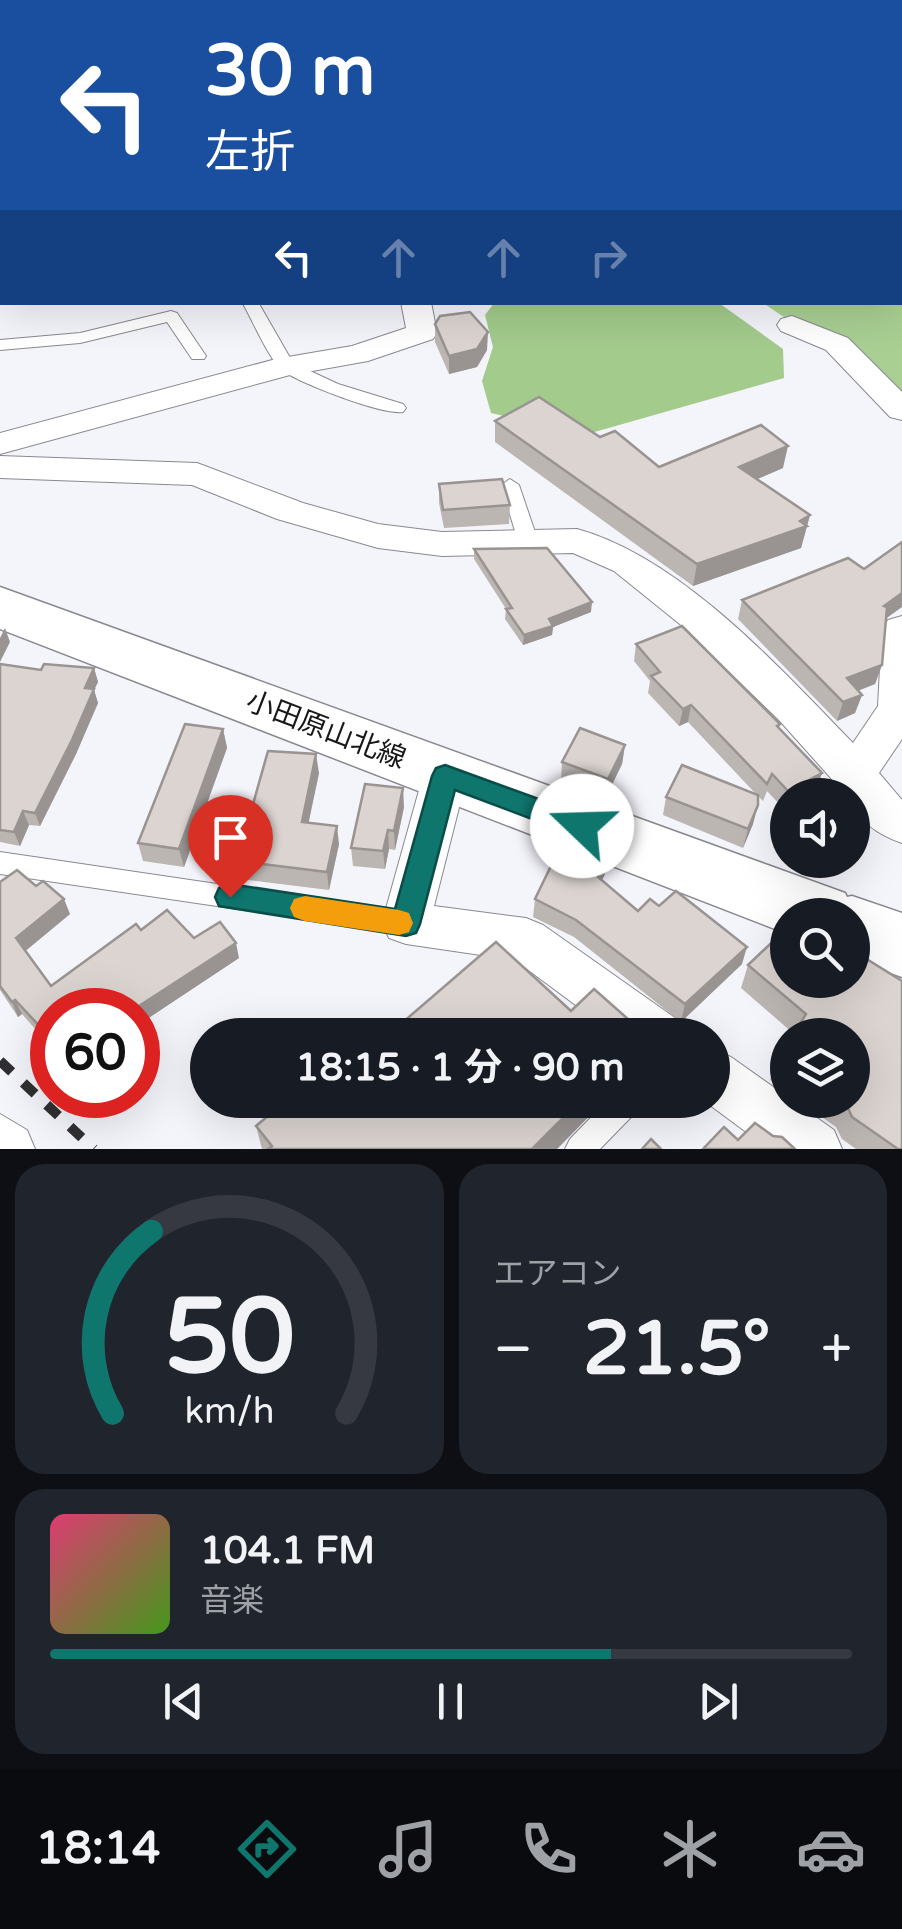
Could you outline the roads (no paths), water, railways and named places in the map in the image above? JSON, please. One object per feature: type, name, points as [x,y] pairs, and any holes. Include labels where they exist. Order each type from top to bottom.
[{"type":"main road","name":"小田原山北線","points":[[0,607],[774,898]]},
{"type":"main road","points":[[870,933],[902,945]]},
{"type":"street","points":[[0,444],[287,366],[358,354],[422,333],[417,305]]},
{"type":"street","points":[[792,325],[837,344],[902,410]]},
{"type":"street","points":[[0,467],[197,474],[290,511],[378,536],[442,544],[576,542],[627,562],[694,615],[854,772],[881,809],[902,824]]},
{"type":"street","points":[[854,772],[876,748],[899,708],[902,630]]},
{"type":"street","points":[[445,776],[406,924],[526,940],[634,1018]]},
{"type":"street","points":[[730,1088],[815,1149]]},
{"type":"street","points":[[0,1141],[8,1149]]},
{"type":"lane","points":[[252,305],[287,366],[332,388],[397,408]]},
{"type":"lane","points":[[0,345],[80,338],[171,316],[198,356]]},
{"type":"lane","points":[[510,485],[528,541]]},
{"type":"lane","points":[[0,863],[406,924]]},
{"type":"lane","points":[[580,1149],[610,1118]]},
{"type":"railway","points":[[0,1061],[94,1149]]}]
